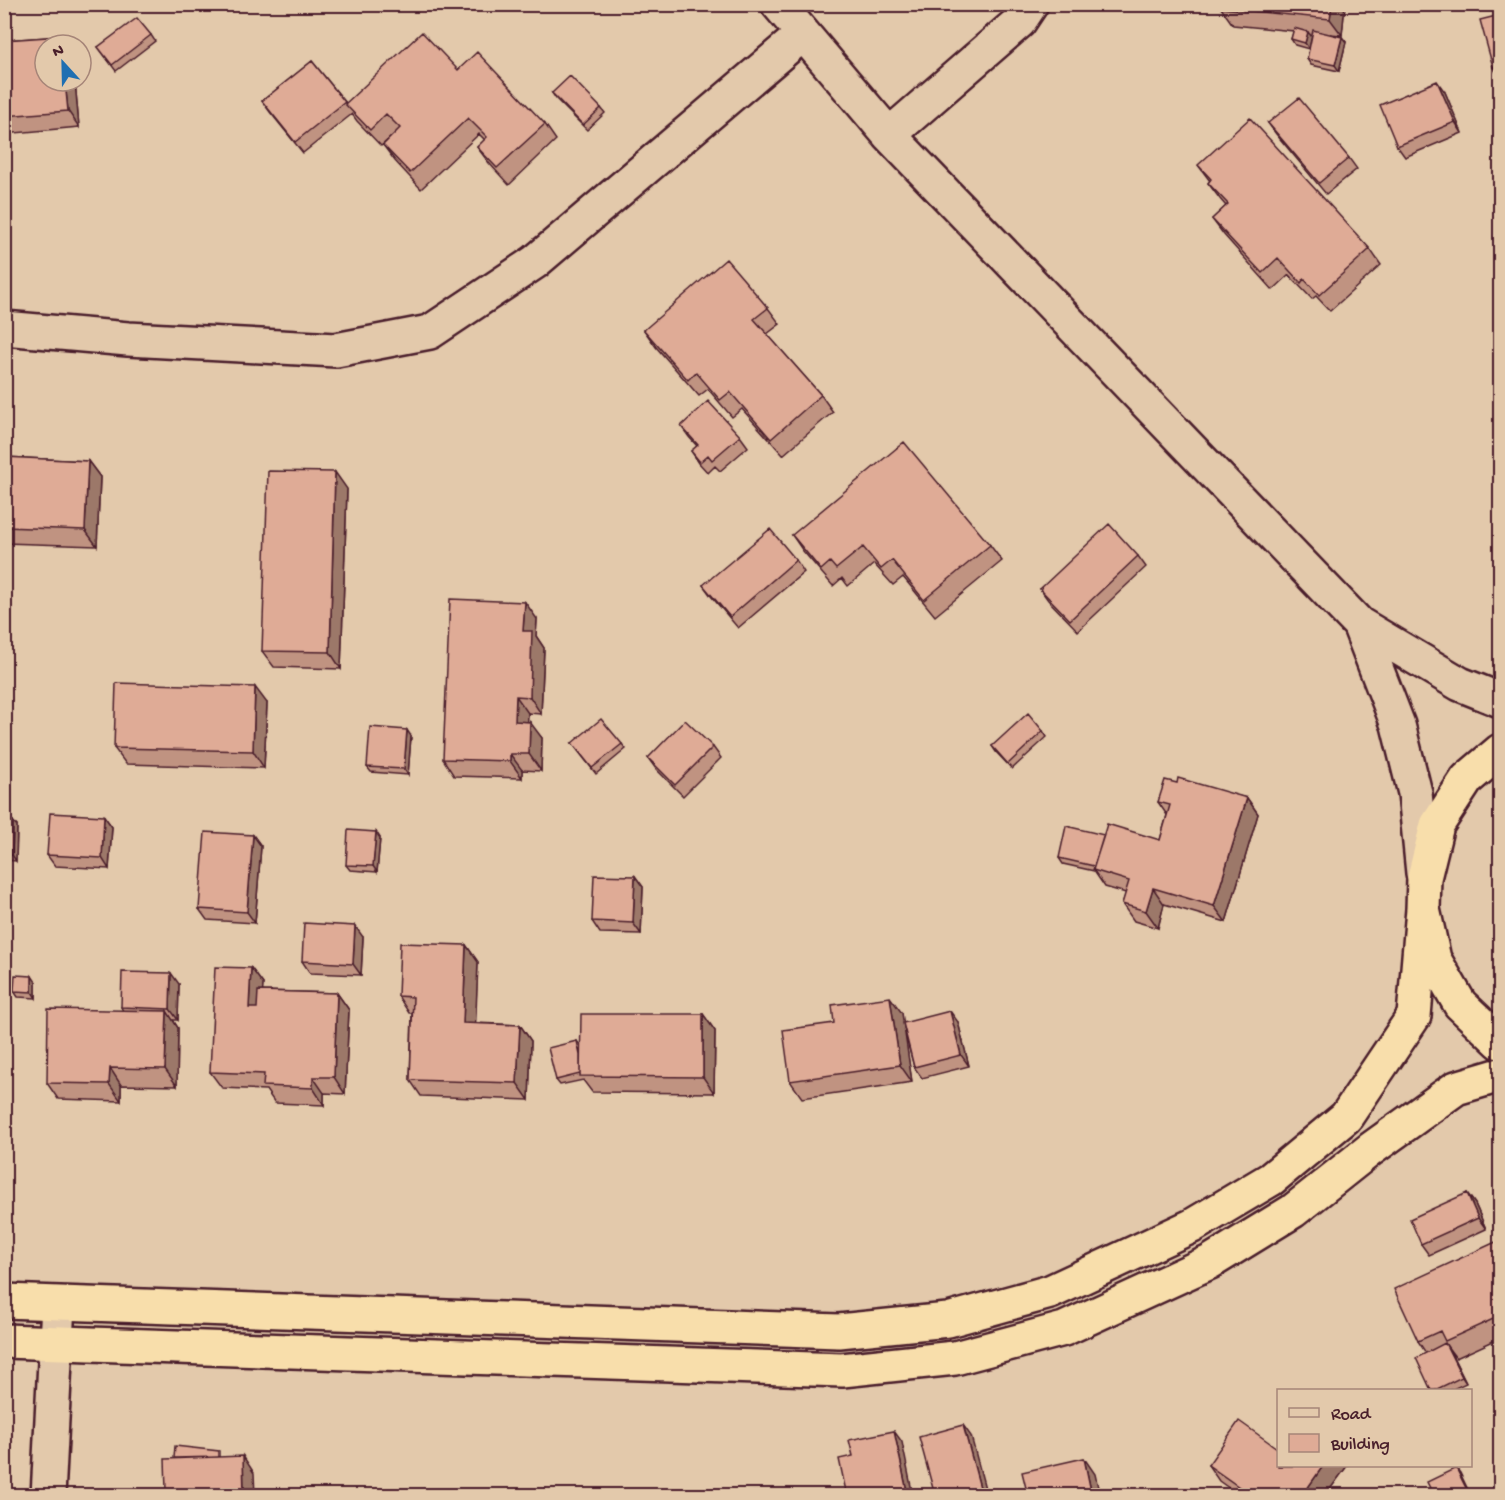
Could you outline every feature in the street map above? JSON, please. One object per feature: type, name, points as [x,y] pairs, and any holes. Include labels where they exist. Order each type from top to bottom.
[{"type":"highway","points":[[4,1301],[840,1331],[948,1320],[1050,1292],[1192,1226],[1271,1179],[1346,1117],[1414,1016],[1423,894],[1437,825],[1467,778],[1500,751]]},
{"type":"highway","points":[[1423,894],[1434,959],[1460,1004],[1500,1042]]},
{"type":"highway","points":[[4,1341],[842,1370],[955,1359],[1064,1329],[1210,1262],[1293,1211],[1371,1149],[1456,1088],[1500,1075]]},
{"type":"street","points":[[778,4],[889,135],[1359,624],[1460,684],[1500,700]]},
{"type":"street","points":[[889,135],[1019,22],[1031,4]]},
{"type":"street","points":[[4,328],[128,339],[336,350],[430,332],[535,262],[802,34]]},
{"type":"street","points":[[1359,624],[1398,725],[1412,782],[1423,894]]},
{"type":"street","points":[[48,1496],[58,1304]]},
{"type":"building","points":[[1222,4],[1332,4],[1330,19],[1221,8]]},
{"type":"building","points":[[1500,15],[1500,65],[1493,67],[1480,20]]},
{"type":"building","points":[[137,18],[151,35],[112,65],[98,47]]},
{"type":"building","points":[[1294,28],[1308,32],[1305,43],[1291,39]]},
{"type":"building","points":[[1313,30],[1342,37],[1335,65],[1307,59]]},
{"type":"building","points":[[422,32],[458,70],[477,52],[545,124],[497,168],[477,147],[487,137],[468,118],[410,173],[383,145],[400,128],[386,114],[370,130],[345,104]]},
{"type":"building","points":[[33,38],[33,93],[66,93],[68,111],[4,116],[4,40]]},
{"type":"building","points":[[312,61],[345,102],[295,142],[262,101]]},
{"type":"building","points":[[570,76],[601,108],[583,125],[552,93]]},
{"type":"building","points":[[1437,81],[1455,122],[1397,146],[1380,105]]},
{"type":"building","points":[[1299,98],[1349,158],[1319,183],[1268,123]]},
{"type":"building","points":[[1250,118],[1370,249],[1319,295],[1304,279],[1301,283],[1278,258],[1262,273],[1212,219],[1228,204],[1208,183],[1211,179],[1198,165]]},
{"type":"building","points":[[726,259],[768,308],[754,319],[821,395],[771,439],[730,392],[720,400],[696,372],[688,380],[644,330]]},
{"type":"building","points":[[708,401],[740,436],[712,460],[708,455],[700,462],[691,451],[698,445],[681,426]]},
{"type":"building","points":[[904,442],[990,545],[924,600],[892,560],[881,569],[863,547],[836,569],[830,562],[821,570],[792,535]]},
{"type":"building","points":[[4,457],[88,461],[85,530],[4,527]]},
{"type":"building","points":[[268,471],[335,472],[330,652],[262,651]]},
{"type":"building","points":[[1109,524],[1138,556],[1070,620],[1040,589]]},
{"type":"building","points":[[770,529],[796,560],[730,617],[703,585]]},
{"type":"building","points":[[450,599],[525,602],[523,631],[532,631],[530,697],[516,696],[515,721],[530,722],[529,754],[510,754],[510,761],[443,759]]},
{"type":"building","points":[[116,683],[255,687],[253,751],[114,748]]},
{"type":"building","points":[[1028,713],[1043,731],[1008,764],[992,746]]},
{"type":"building","points":[[601,719],[622,744],[592,768],[572,743]]},
{"type":"building","points":[[685,720],[713,747],[675,785],[648,758]]},
{"type":"building","points":[[370,727],[407,730],[404,769],[367,767]]},
{"type":"building","points":[[1178,778],[1247,798],[1214,906],[1153,888],[1146,911],[1122,904],[1129,881],[1093,870],[1107,824],[1160,840],[1170,805],[1158,802],[1165,780],[1177,783]]},
{"type":"building","points":[[50,813],[104,816],[102,858],[47,855]]},
{"type":"building","points":[[4,820],[13,821],[12,855],[4,855]]},
{"type":"building","points":[[1066,826],[1104,835],[1094,866],[1059,858]]},
{"type":"building","points":[[348,830],[376,832],[373,866],[346,865]]},
{"type":"building","points":[[205,832],[253,835],[247,912],[199,909]]},
{"type":"building","points":[[594,875],[635,876],[633,923],[592,921]]},
{"type":"building","points":[[304,923],[355,926],[353,964],[302,961]]},
{"type":"building","points":[[400,943],[466,945],[463,1023],[520,1025],[517,1083],[410,1080],[413,997],[398,996]]},
{"type":"building","points":[[215,967],[251,968],[249,1008],[257,1008],[258,991],[337,993],[334,1077],[313,1077],[313,1088],[263,1086],[264,1074],[210,1072]]},
{"type":"building","points":[[122,972],[171,973],[170,1009],[121,1007]]},
{"type":"building","points":[[15,975],[32,976],[32,992],[14,991]]},
{"type":"building","points":[[890,997],[900,1065],[790,1081],[783,1030],[834,1023],[832,1005]]},
{"type":"building","points":[[48,1009],[167,1011],[165,1069],[110,1068],[109,1084],[47,1083]]},
{"type":"building","points":[[950,1011],[961,1055],[914,1067],[903,1023]]},
{"type":"building","points":[[581,1014],[703,1014],[703,1077],[580,1076]]},
{"type":"building","points":[[577,1041],[580,1074],[556,1080],[548,1048]]},
{"type":"building","points":[[1467,1193],[1478,1218],[1421,1244],[1410,1219]]},
{"type":"building","points":[[1500,1240],[1500,1316],[1445,1341],[1440,1331],[1418,1341],[1394,1289]]},
{"type":"building","points":[[1445,1343],[1462,1377],[1437,1389],[1431,1389],[1416,1358]]},
{"type":"building","points":[[1239,1421],[1277,1448],[1277,1467],[1322,1467],[1302,1496],[1252,1496],[1208,1465]]},
{"type":"building","points":[[963,1425],[982,1495],[935,1496],[919,1437]]},
{"type":"building","points":[[894,1431],[908,1496],[847,1496],[839,1459],[853,1456],[849,1440]]},
{"type":"building","points":[[175,1446],[219,1451],[219,1457],[174,1458]]},
{"type":"building","points":[[243,1456],[244,1496],[134,1496],[134,1490],[166,1490],[165,1459]]},
{"type":"building","points":[[1084,1458],[1092,1496],[1012,1496],[1027,1492],[1022,1472]]},
{"type":"building","points":[[1456,1468],[1470,1496],[1434,1496],[1427,1482]]},
{"type":"building","points":[[778,1492],[778,1496],[734,1496],[734,1493]]}]
